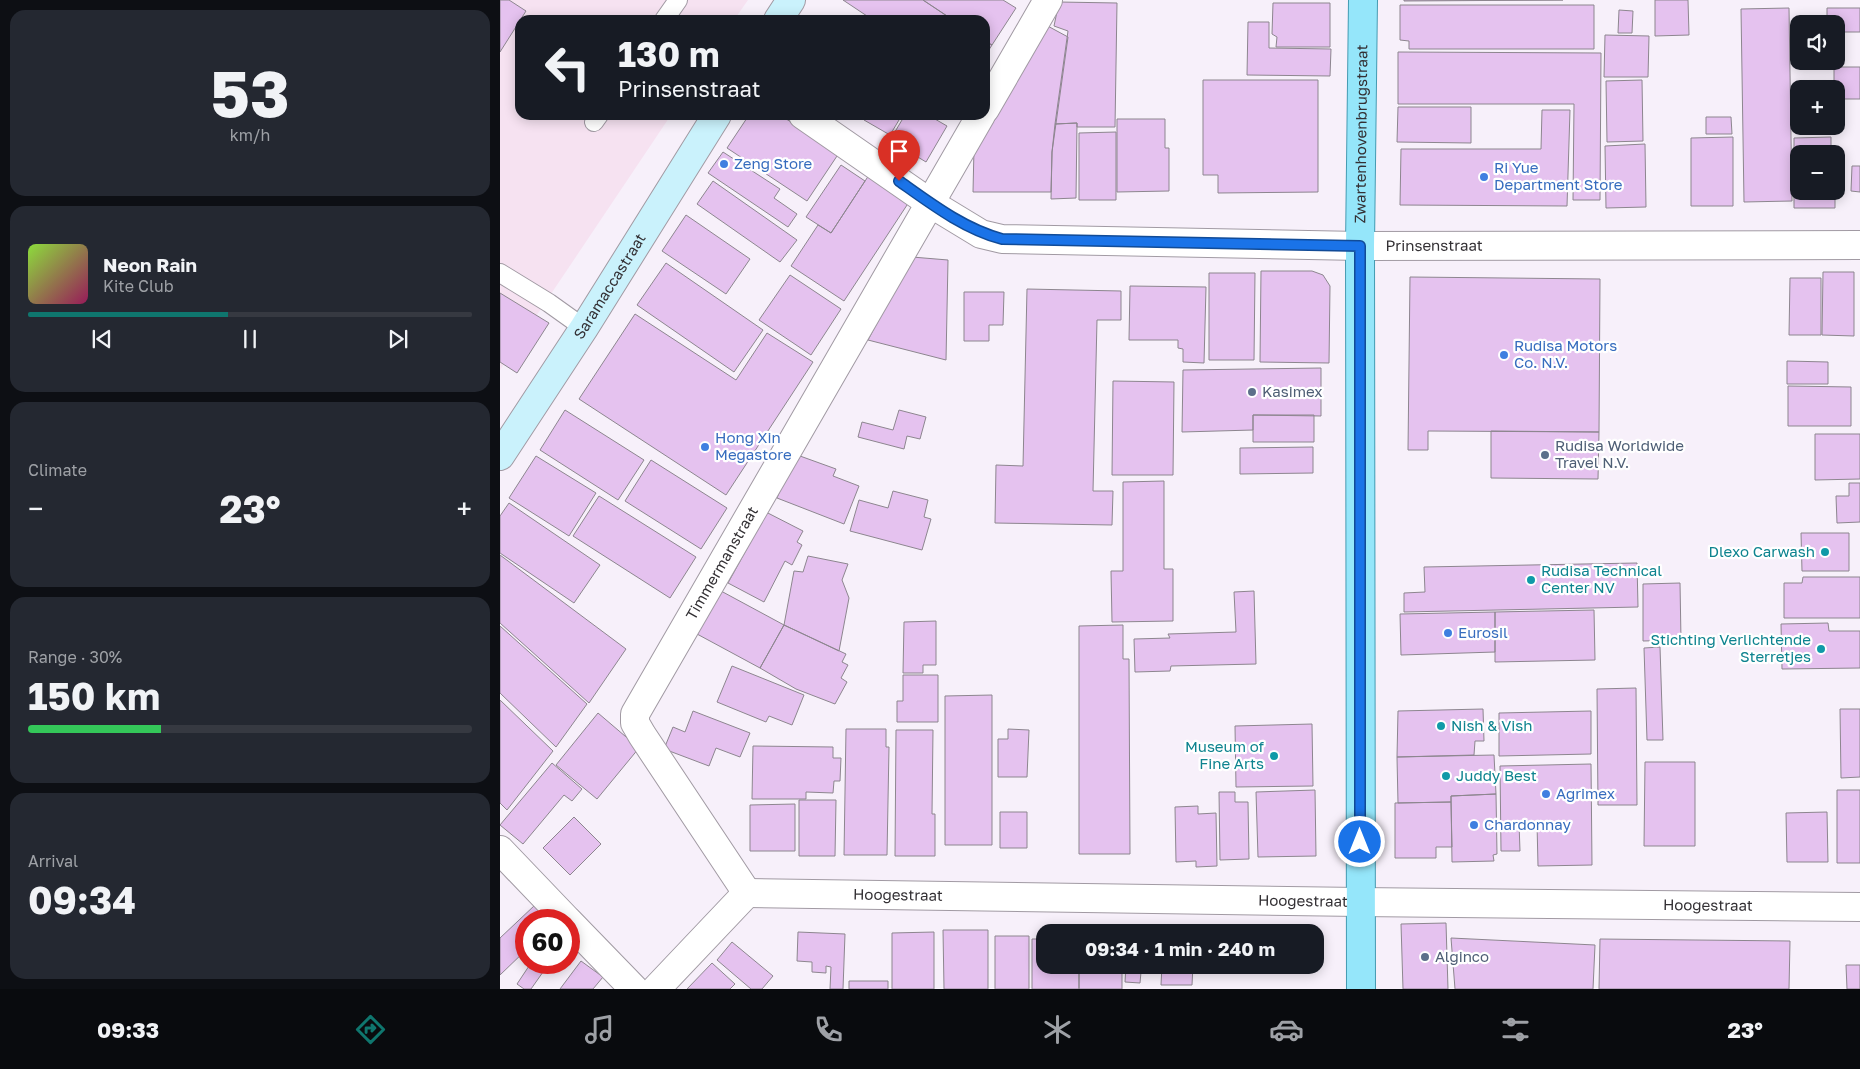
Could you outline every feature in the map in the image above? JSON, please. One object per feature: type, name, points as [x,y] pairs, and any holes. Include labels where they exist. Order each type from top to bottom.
[{"type":"main road","points":[[781,15],[791,0]]},
{"type":"main road","name":"Zwartenhovenbrugstraat","points":[[1361,989],[1360,246],[1363,0]]},
{"type":"main road","name":"Saramaccastraat","points":[[500,456],[584,328],[715,120]]},
{"type":"street","points":[[990,100],[1048,0]]},
{"type":"street","name":"Prinsenstraat","points":[[810,120],[930,203],[982,234],[1002,239],[1360,246],[1860,245]]},
{"type":"street","name":"Timmermanstraat","points":[[747,893],[642,735],[636,723],[635,714],[978,120]]},
{"type":"street","points":[[500,850],[557,909]]},
{"type":"street","points":[[656,989],[747,893]]},
{"type":"street","name":"Hoogestraat","points":[[747,893],[1860,907]]},
{"type":"street","points":[[580,933],[634,989]]},
{"type":"lane","points":[[668,15],[678,0]]},
{"type":"lane","points":[[500,273],[549,303],[584,328]]},
{"type":"shaded area","points":[[500,0],[748,0],[738,15],[515,15],[515,120],[668,120],[500,370]]},
{"type":"building","points":[[500,0],[509,0],[526,11],[523,15],[515,15],[515,28],[500,52]]},
{"type":"building","points":[[843,0],[923,0],[946,15],[866,15]]},
{"type":"building","points":[[923,0],[1003,0],[1016,8],[992,45],[990,44],[990,15],[946,15]]},
{"type":"building","points":[[1404,0],[1563,0],[1404,1]]},
{"type":"building","points":[[1655,0],[1688,0],[1689,35],[1655,36]]},
{"type":"building","points":[[1059,2],[1117,3],[1115,127],[1077,127],[1077,123],[1055,124],[1068,31],[1054,26]]},
{"type":"building","points":[[1273,3],[1330,3],[1330,47],[1276,47],[1277,37],[1272,34]]},
{"type":"building","points":[[1400,5],[1594,5],[1594,49],[1409,49],[1409,41],[1400,40]]},
{"type":"building","points":[[1789,8],[1790,200],[1792,201],[1744,202],[1741,9]]},
{"type":"building","points":[[1827,8],[1860,8],[1860,32],[1845,32],[1845,15],[1827,15]]},
{"type":"building","points":[[1619,10],[1633,11],[1632,33],[1618,33]]},
{"type":"building","points":[[1248,22],[1269,22],[1269,48],[1331,49],[1330,76],[1247,75]]},
{"type":"building","points":[[1044,24],[1068,37],[1052,152],[1051,192],[973,192],[974,148]]},
{"type":"building","points":[[1605,35],[1649,36],[1648,77],[1604,77]]},
{"type":"building","points":[[1398,52],[1601,53],[1600,200],[1573,200],[1574,104],[1398,104]]},
{"type":"building","points":[[1845,67],[1860,67],[1860,99],[1845,99],[1845,80],[1834,80],[1834,70],[1845,70]]},
{"type":"building","points":[[1203,80],[1318,80],[1318,192],[1218,193],[1218,175],[1203,175]]},
{"type":"building","points":[[1642,80],[1643,141],[1607,142],[1606,81]]},
{"type":"building","points":[[1398,107],[1471,107],[1471,143],[1397,142]]},
{"type":"building","name":"Ri Yue Department Store","points":[[1542,110],[1570,110],[1567,206],[1400,205],[1401,149],[1541,149]]},
{"type":"building","points":[[1706,117],[1731,117],[1732,134],[1706,134]]},
{"type":"building","points":[[1117,119],[1165,119],[1165,148],[1169,148],[1169,191],[1117,192]]},
{"type":"building","points":[[746,120],[788,120],[839,153],[807,201],[727,148]]},
{"type":"building","points":[[864,120],[899,120],[890,135]]},
{"type":"building","points":[[902,120],[937,120],[947,126],[926,162],[890,140]]},
{"type":"building","points":[[1077,123],[1076,198],[1051,199],[1052,152],[1055,124]]},
{"type":"building","points":[[1116,132],[1116,200],[1079,200],[1079,133]]},
{"type":"building","points":[[1733,137],[1733,206],[1691,206],[1691,138]]},
{"type":"building","points":[[1831,137],[1831,145],[1794,145],[1794,138]]},
{"type":"building","points":[[1645,144],[1646,207],[1606,208],[1605,146]]},
{"type":"building","points":[[723,152],[780,189],[774,198],[797,214],[788,227],[708,173]]},
{"type":"building","points":[[841,165],[865,181],[831,233],[806,217]]},
{"type":"building","points":[[1852,166],[1860,166],[1860,192],[1851,191]]},
{"type":"building","points":[[869,175],[909,202],[844,301],[791,266],[818,225],[831,233]]},
{"type":"building","points":[[713,181],[797,240],[780,262],[697,204]]},
{"type":"building","points":[[1794,200],[1835,200],[1835,208],[1794,208]]},
{"type":"building","points":[[686,215],[750,259],[726,294],[662,251]]},
{"type":"building","points":[[912,257],[948,260],[946,360],[868,340]]},
{"type":"building","points":[[666,263],[763,330],[734,372],[637,305]]},
{"type":"building","points":[[1261,271],[1312,271],[1323,275],[1330,286],[1329,363],[1260,362]]},
{"type":"building","points":[[1823,272],[1854,272],[1854,336],[1822,335]]},
{"type":"building","points":[[1209,273],[1255,273],[1254,360],[1209,360]]},
{"type":"building","points":[[790,275],[841,309],[811,355],[759,320]]},
{"type":"building","name":"Rudisa Motors Co. N.V.","points":[[1410,277],[1600,279],[1599,432],[1428,431],[1428,450],[1408,450]]},
{"type":"building","points":[[1790,278],[1821,278],[1821,335],[1789,335]]},
{"type":"building","points":[[1130,286],[1206,287],[1204,363],[1183,362],[1183,349],[1178,348],[1178,340],[1129,340]]},
{"type":"building","points":[[1027,289],[1121,291],[1121,320],[1097,320],[1093,491],[1113,491],[1112,525],[995,523],[996,465],[1023,466]]},
{"type":"building","points":[[964,292],[1004,292],[1003,325],[989,325],[989,341],[964,341]]},
{"type":"building","points":[[500,293],[549,323],[517,373],[500,362]]},
{"type":"building","name":"Hong Xin Megastore","points":[[635,314],[736,380],[767,333],[813,362],[726,495],[579,399]]},
{"type":"building","points":[[1787,361],[1828,362],[1828,384],[1787,384]]},
{"type":"building","name":"Kasimex","points":[[1321,368],[1321,416],[1253,415],[1253,430],[1182,432],[1183,370]]},
{"type":"building","points":[[1113,381],[1174,382],[1173,475],[1112,475]]},
{"type":"building","points":[[1788,386],[1851,387],[1851,426],[1788,426]]},
{"type":"building","points":[[565,410],[644,460],[618,500],[540,450]]},
{"type":"building","points":[[899,410],[926,417],[920,439],[907,436],[904,449],[858,437],[862,422],[893,430]]},
{"type":"building","points":[[1253,415],[1314,415],[1314,442],[1253,442]]},
{"type":"building","name":"Rudisa Worldwide Travel N.V.","points":[[1491,431],[1599,432],[1598,479],[1491,478]]},
{"type":"building","points":[[1815,434],[1860,434],[1860,479],[1815,480]]},
{"type":"building","points":[[1313,447],[1313,473],[1240,474],[1240,448]]},
{"type":"building","points":[[536,456],[596,493],[569,536],[509,498]]},
{"type":"building","points":[[800,456],[836,469],[833,476],[859,486],[844,524],[777,498],[793,458],[798,460]]},
{"type":"building","points":[[651,460],[727,508],[701,549],[625,501]]},
{"type":"building","points":[[1164,481],[1164,569],[1173,569],[1173,621],[1112,622],[1111,571],[1123,571],[1123,482]]},
{"type":"building","points":[[1849,483],[1860,483],[1860,522],[1837,523],[1836,496],[1849,496]]},
{"type":"building","points":[[893,491],[928,500],[924,517],[931,519],[922,550],[850,531],[859,500],[888,508]]},
{"type":"building","points":[[599,496],[696,557],[670,598],[573,536]]},
{"type":"building","points":[[509,503],[600,565],[574,603],[500,553],[500,516]]},
{"type":"building","points":[[762,510],[803,531],[797,542],[802,545],[792,565],[785,561],[764,602],[728,583],[750,543],[746,540]]},
{"type":"building","name":"Dlexo Carwash","points":[[1801,533],[1849,533],[1849,571],[1802,571]]},
{"type":"building","points":[[500,555],[626,649],[589,703],[500,623]]},
{"type":"building","points":[[808,556],[848,564],[842,580],[849,598],[839,651],[784,625],[794,571],[803,572]]},
{"type":"building","name":"Rudisa Technical Center NV","points":[[1637,563],[1638,607],[1404,612],[1404,593],[1425,592],[1424,567]]},
{"type":"building","points":[[1803,577],[1860,577],[1860,618],[1784,618],[1784,583],[1802,583]]},
{"type":"building","points":[[1680,583],[1681,640],[1643,641],[1643,584]]},
{"type":"building","points":[[721,591],[784,625],[760,668],[697,634]]},
{"type":"building","points":[[1254,591],[1256,664],[1171,666],[1170,671],[1135,672],[1134,639],[1170,638],[1168,634],[1236,632],[1234,592]]},
{"type":"building","points":[[1594,610],[1595,660],[1495,662],[1495,612]]},
{"type":"building","name":"Eurosil","points":[[1495,612],[1495,652],[1401,655],[1400,614]]},
{"type":"building","points":[[936,621],[936,665],[923,665],[923,673],[903,673],[904,622]]},
{"type":"building","name":"Stichting Verlichtende Sterretjes","points":[[1828,623],[1829,631],[1860,631],[1860,668],[1782,669],[1781,624]]},
{"type":"building","points":[[784,625],[846,654],[842,662],[848,665],[841,678],[847,682],[835,704],[796,689],[760,668]]},
{"type":"building","points":[[1123,625],[1123,659],[1129,659],[1130,854],[1079,854],[1079,626]]},
{"type":"building","points":[[500,626],[587,704],[556,747],[500,693]]},
{"type":"building","points":[[1660,647],[1663,740],[1647,740],[1644,648]]},
{"type":"building","points":[[732,666],[804,695],[792,725],[769,716],[766,722],[717,702]]},
{"type":"building","points":[[903,675],[938,675],[938,722],[897,722],[897,701],[903,701]]},
{"type":"building","points":[[1636,688],[1637,805],[1598,805],[1597,689]]},
{"type":"building","points":[[992,695],[992,845],[945,845],[945,696]]},
{"type":"building","points":[[500,700],[553,751],[507,810],[500,803]]},
{"type":"building","name":"Nish & Vish","points":[[1483,709],[1484,741],[1475,741],[1474,755],[1397,757],[1398,711]]},
{"type":"building","points":[[1840,709],[1860,709],[1860,777],[1841,778]]},
{"type":"building","points":[[693,711],[750,733],[740,757],[716,748],[709,766],[664,749],[673,727],[685,732]]},
{"type":"building","points":[[1591,711],[1591,754],[1499,756],[1499,713]]},
{"type":"building","points":[[598,713],[639,748],[597,799],[556,765]]},
{"type":"building","name":"Museum of Fine Arts","points":[[1312,724],[1313,786],[1236,787],[1235,726]]},
{"type":"building","points":[[846,729],[886,729],[886,747],[889,747],[887,855],[844,855]]},
{"type":"building","points":[[1008,729],[1029,730],[1027,777],[998,777],[998,739],[1008,739]]},
{"type":"building","points":[[896,730],[933,730],[932,814],[935,814],[935,856],[895,856]]},
{"type":"building","points":[[753,746],[833,747],[833,758],[841,758],[840,781],[834,781],[833,793],[806,792],[806,799],[752,799]]},
{"type":"building","name":"Juddy Best","points":[[1494,755],[1496,794],[1451,796],[1451,802],[1398,803],[1397,757]]},
{"type":"building","points":[[1645,762],[1695,762],[1695,846],[1644,846]]},
{"type":"building","points":[[552,763],[582,789],[572,801],[564,795],[523,844],[500,825]]},
{"type":"building","name":"Agrimex","points":[[1591,764],[1592,865],[1538,866],[1537,823],[1519,823],[1520,851],[1501,851],[1500,766]]},
{"type":"building","points":[[1315,790],[1316,856],[1258,857],[1256,792]]},
{"type":"building","points":[[1837,790],[1860,790],[1860,863],[1837,863]]},
{"type":"building","points":[[1219,792],[1235,792],[1235,802],[1248,802],[1249,859],[1220,860]]},
{"type":"building","name":"Chardonnay","points":[[1496,794],[1497,854],[1493,855],[1494,861],[1452,862],[1451,796]]},
{"type":"building","points":[[799,800],[836,800],[835,856],[799,856]]},
{"type":"building","points":[[1451,802],[1452,847],[1436,847],[1436,858],[1395,858],[1395,803]]},
{"type":"building","points":[[795,804],[795,851],[750,851],[750,805]]},
{"type":"building","points":[[1198,806],[1198,814],[1216,813],[1217,866],[1196,867],[1196,861],[1176,862],[1175,807]]},
{"type":"building","points":[[1000,812],[1027,812],[1027,848],[1000,848]]},
{"type":"building","points":[[1827,812],[1828,862],[1787,862],[1786,813]]},
{"type":"building","points":[[574,817],[601,844],[570,875],[543,848]]},
{"type":"building","points":[[535,905],[539,909],[531,909]]},
{"type":"building","name":"Alginco","points":[[1446,923],[1448,989],[1403,989],[1401,924]]},
{"type":"building","points":[[515,924],[515,961],[500,975],[500,938]]},
{"type":"building","points":[[943,930],[988,930],[988,989],[944,989]]},
{"type":"building","points":[[798,932],[845,934],[843,989],[830,989],[831,967],[826,966],[826,973],[812,972],[812,962],[797,961]]},
{"type":"building","points":[[934,932],[934,989],[892,989],[892,933]]},
{"type":"building","points":[[995,936],[1029,936],[1029,989],[995,989]]},
{"type":"building","points":[[1451,938],[1595,945],[1593,989],[1455,989]]},
{"type":"building","points":[[1032,939],[1036,939],[1036,974],[1079,974],[1079,989],[1032,989]]},
{"type":"building","points":[[1600,939],[1790,941],[1789,989],[1599,989]]},
{"type":"building","points":[[732,942],[773,976],[762,989],[751,989],[717,960]]},
{"type":"building","points":[[581,961],[603,977],[593,989],[560,989],[571,974],[580,974]]},
{"type":"building","points":[[712,963],[735,984],[730,989],[687,989]]},
{"type":"building","points":[[1846,965],[1860,965],[1860,989],[1847,989]]},
{"type":"building","points":[[524,974],[542,974],[531,989],[524,989],[517,984]]},
{"type":"building","points":[[1079,974],[1122,974],[1122,989],[1079,989]]},
{"type":"building","points":[[1125,974],[1141,974],[1140,983],[1125,982]]},
{"type":"building","points":[[1162,974],[1193,974],[1192,985],[1161,985]]},
{"type":"building","points":[[849,981],[888,981],[888,989],[849,989]]},
{"type":"place","name":"Zeng Store","points":[[724,164]]},
{"type":"place","name":"Ri Yue Department Store","points":[[1484,177]]},
{"type":"place","name":"Rudisa Motors Co. N.V.","points":[[1504,355]]},
{"type":"place","name":"Kasimex","points":[[1252,392]]},
{"type":"place","name":"Hong Xin Megastore","points":[[705,447]]},
{"type":"place","name":"Rudisa Worldwide Travel N.V.","points":[[1545,455]]},
{"type":"place","name":"Dlexo Carwash","points":[[1825,552]]},
{"type":"place","name":"Rudisa Technical Center NV","points":[[1531,580]]},
{"type":"place","name":"Eurosil","points":[[1448,633]]},
{"type":"place","name":"Stichting Verlichtende Sterretjes","points":[[1821,649]]},
{"type":"place","name":"Nish & Vish","points":[[1441,726]]},
{"type":"place","name":"Museum of Fine Arts","points":[[1274,756]]},
{"type":"place","name":"Juddy Best","points":[[1446,776]]},
{"type":"place","name":"Agrimex","points":[[1546,794]]},
{"type":"place","name":"Chardonnay","points":[[1474,825]]},
{"type":"place","name":"Alginco","points":[[1425,957]]},
{"type":"route","points":[[899,181],[930,203],[982,234],[1002,239],[1360,246],[1360,842]]}]
